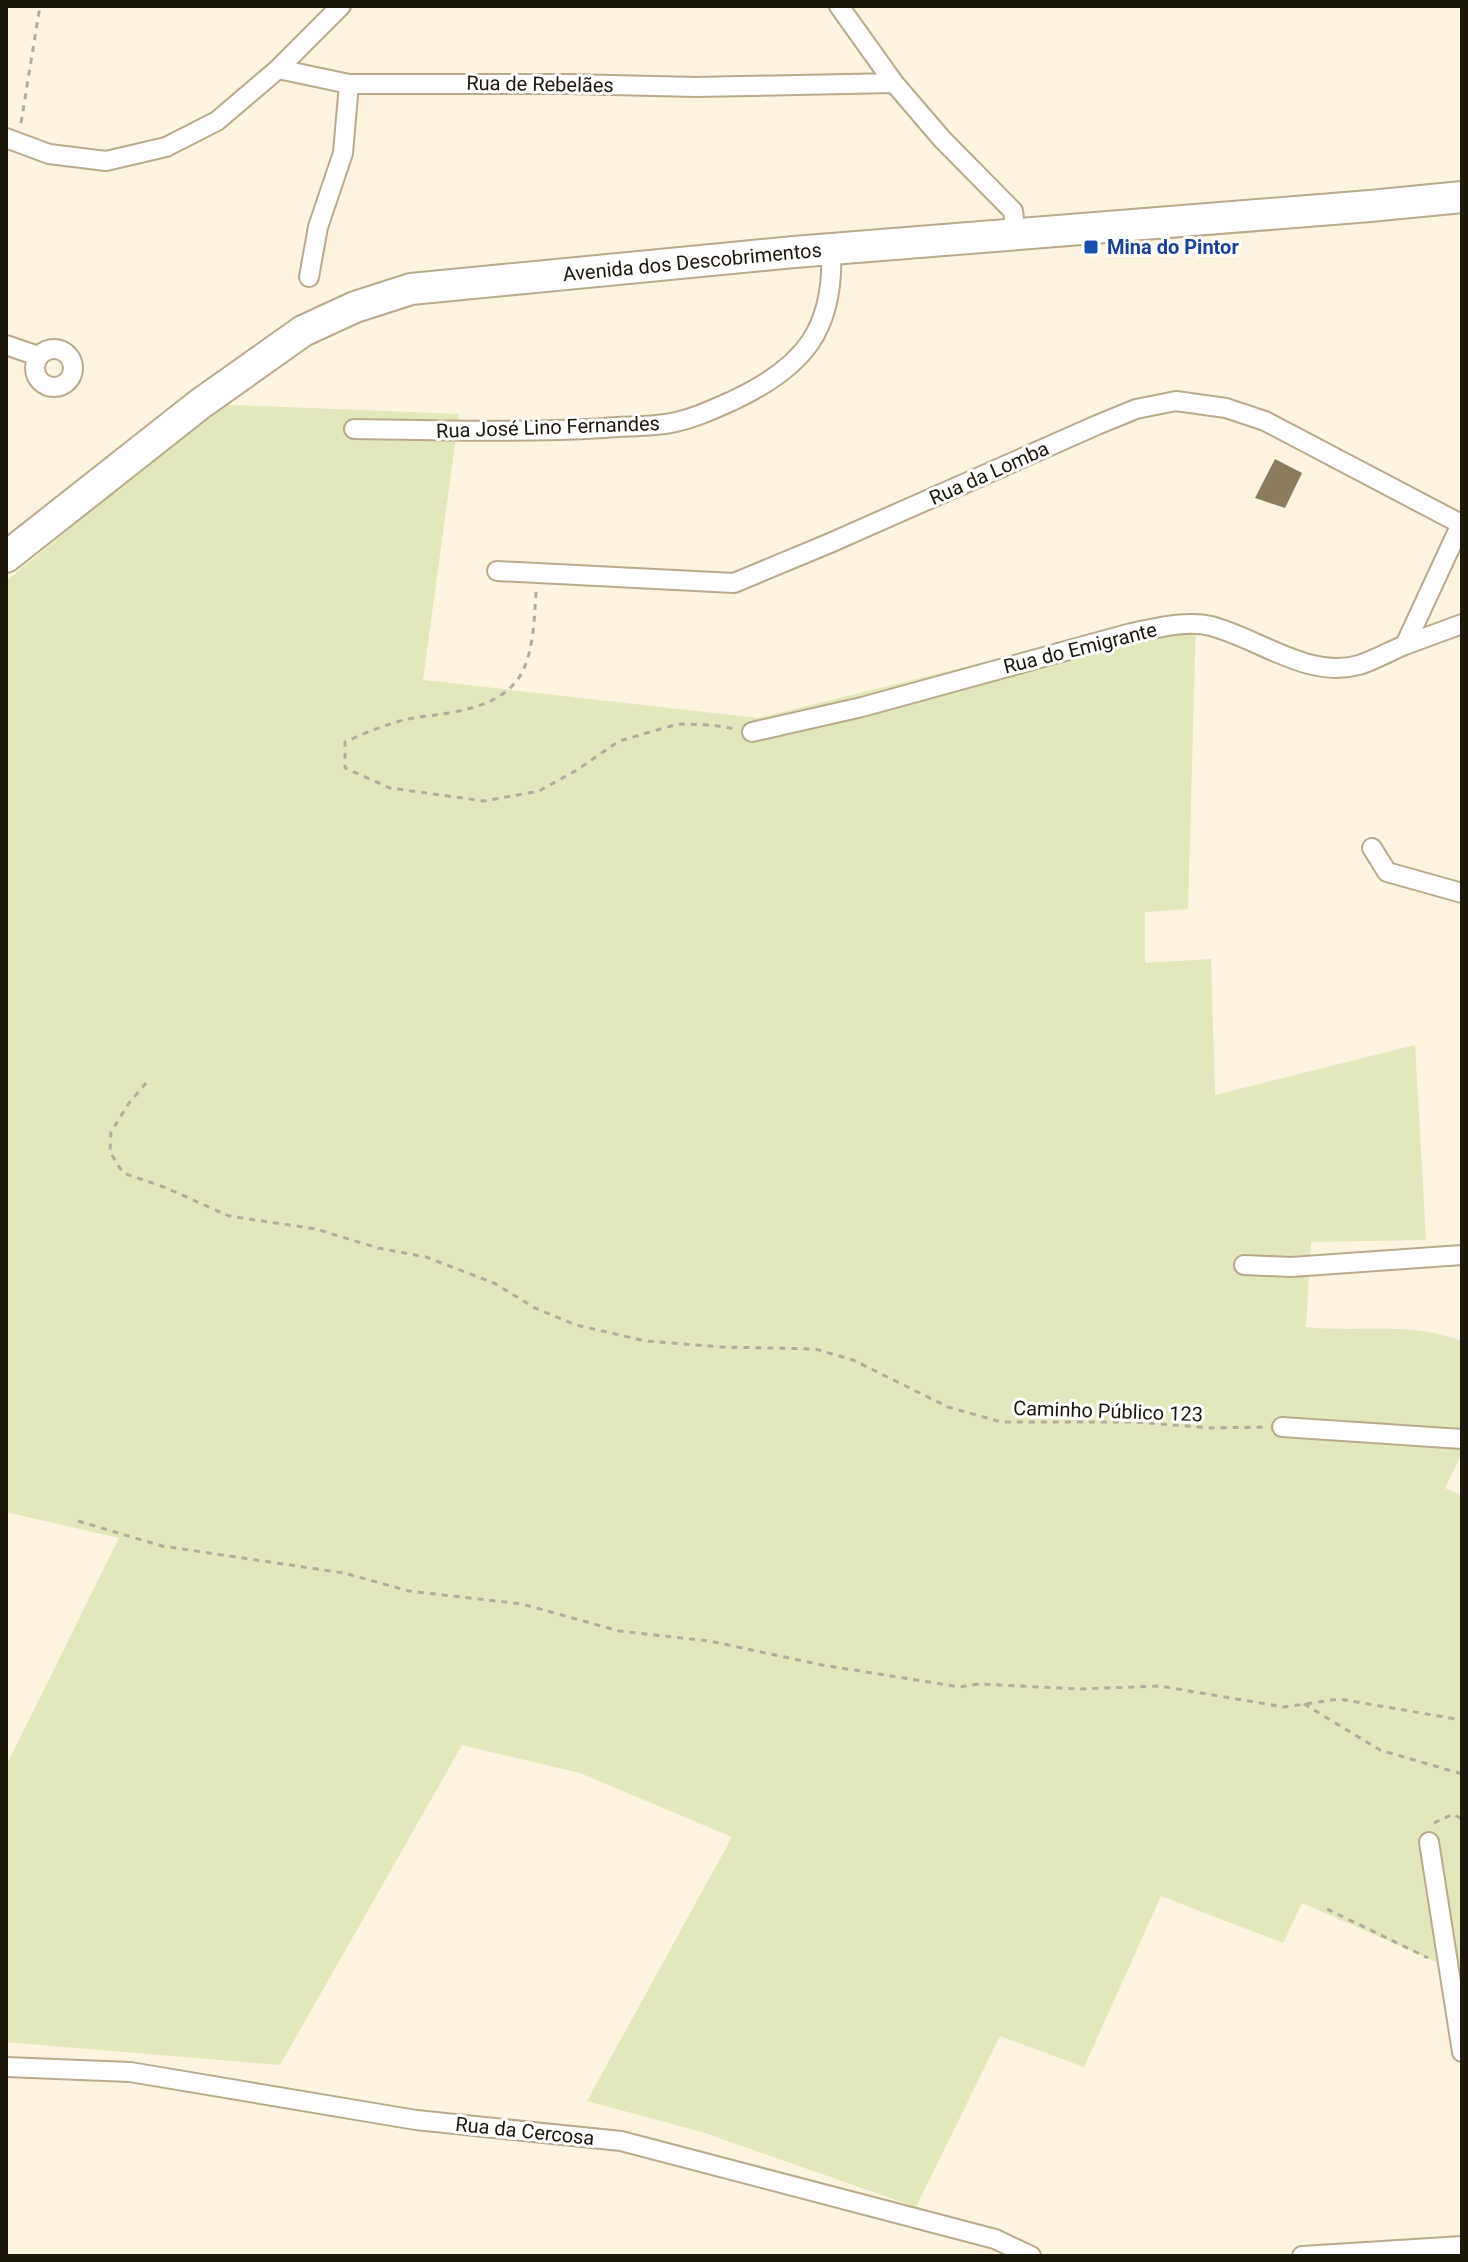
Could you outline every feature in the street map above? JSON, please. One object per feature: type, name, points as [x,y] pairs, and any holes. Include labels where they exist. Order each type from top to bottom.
[{"type":"main road","name":"Avenida dos Descobrimentos","points":[[6,557],[200,404],[303,331],[355,307],[411,289],[831,249],[1462,197]]},
{"type":"street","points":[[12,141],[49,154],[106,161],[166,147],[217,121],[278,69],[341,6]]},
{"type":"street","points":[[839,6],[894,83],[942,139],[1013,211],[1016,234]]},
{"type":"street","name":"Rua de Rebelães","points":[[278,69],[349,84],[696,87],[894,83]]},
{"type":"street","points":[[309,277],[318,227],[343,153],[349,84]]},
{"type":"street","name":"Rua José Lino Fernandes","points":[[354,429],[555,431],[671,423],[707,413],[763,386],[797,360],[821,327],[832,278],[831,249]]},
{"type":"street","points":[[6,345],[38,356]]},
{"type":"street","name":"Rua da Lomba","points":[[497,571],[734,583],[1136,409],[1176,401],[1226,408],[1265,421],[1462,523]]},
{"type":"street","points":[[1405,645],[1455,556],[1462,523]]},
{"type":"street","name":"Rua do Emigrante","points":[[752,732],[862,707],[1131,633],[1171,626],[1209,626],[1303,662],[1329,668],[1359,665],[1462,624]]},
{"type":"street","points":[[1372,848],[1387,872],[1462,893]]},
{"type":"street","points":[[1244,1265],[1291,1267],[1462,1255]]},
{"type":"street","points":[[1282,1427],[1462,1439]]},
{"type":"street","points":[[1429,1842],[1462,2052]]},
{"type":"street","name":"Rua da Cercosa","points":[[6,2067],[130,2072],[416,2120],[621,2141],[995,2239],[1031,2256]]},
{"type":"street","points":[[1302,2256],[1462,2246]]},
{"type":"path","points":[[12,141],[40,6]]},
{"type":"path","points":[[537,573],[534,625],[526,662],[514,686],[488,702],[406,720],[345,742],[345,768],[390,788],[484,801],[539,791],[619,741],[678,724],[712,725],[752,732]]},
{"type":"path","name":"Caminho Público 123","points":[[146,1083],[111,1132],[110,1152],[123,1173],[164,1187],[229,1216],[316,1229],[378,1248],[426,1257],[494,1283],[535,1308],[576,1325],[646,1341],[815,1349],[853,1360],[948,1407],[1001,1422],[1282,1427]]},
{"type":"path","points":[[78,1521],[162,1546],[344,1573],[409,1591],[522,1604],[619,1631],[709,1641],[822,1665],[959,1687],[979,1684],[1079,1689],[1160,1686],[1284,1707],[1339,1699],[1462,1720]]},
{"type":"path","points":[[1304,1704],[1380,1750],[1462,1774]]},
{"type":"path","points":[[1429,1842],[1432,1824],[1453,1814],[1462,1819]]},
{"type":"path","points":[[1327,1909],[1450,1968]]},
{"type":"green space","points":[[222,406],[459,414],[423,680],[758,718],[1127,627],[1196,620],[1188,909],[1145,912],[1145,963],[1211,959],[1215,1095],[1415,1045],[1426,1240],[1311,1242],[1306,1327],[1404,1329],[1462,1341],[1462,1453],[1445,1488],[1462,1496],[1462,1999],[1450,1968],[1302,1903],[1283,1943],[1161,1896],[1084,2067],[1000,2036],[916,2207],[702,2132],[587,2101],[732,1837],[580,1773],[462,1745],[280,2065],[6,2042],[6,1766],[119,1538],[6,1512],[6,581],[212,412]]},
{"type":"building","points":[[1275,459],[1302,473],[1285,508],[1255,498]]},
{"type":"place","name":"Mina do Pintor","points":[[1091,247]]}]
